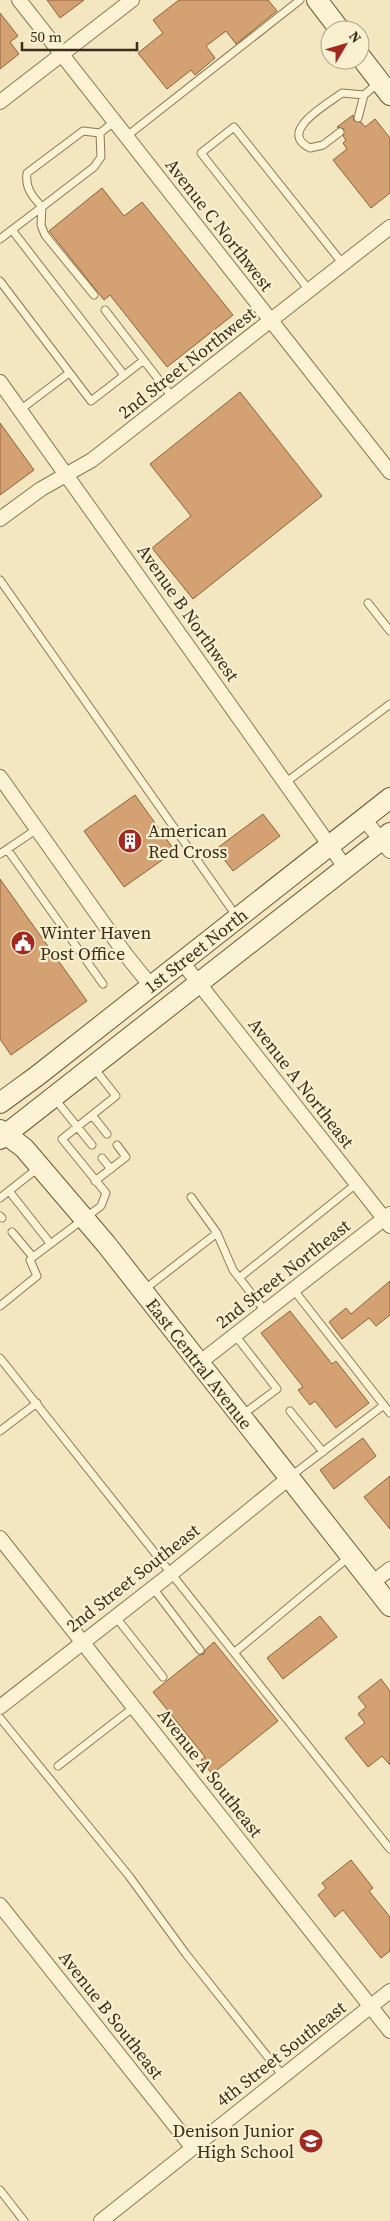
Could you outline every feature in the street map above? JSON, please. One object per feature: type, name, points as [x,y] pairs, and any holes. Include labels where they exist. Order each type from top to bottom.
[{"type":"main road","points":[[317,0],[332,20]]},
{"type":"main road","points":[[370,69],[385,88]]},
{"type":"main road","name":"1st Street North","points":[[0,1103],[390,798]]},
{"type":"main road","name":"1st Street North","points":[[2,1134],[53,1097],[345,867],[387,841]]},
{"type":"main road","name":"East Central Avenue","points":[[2,1134],[40,1166],[84,1218],[390,1606]]},
{"type":"street","name":"Avenue C Northwest","points":[[19,0],[390,472]]},
{"type":"street","points":[[0,102],[132,0]]},
{"type":"street","name":"2nd Street Northwest","points":[[0,520],[41,489],[92,460],[390,227]]},
{"type":"street","name":"Avenue B Northwest","points":[[0,382],[345,867]]},
{"type":"street","points":[[0,777],[126,955],[151,986]]},
{"type":"street","points":[[364,819],[387,841]]},
{"type":"street","name":"Avenue A Northeast","points":[[182,962],[356,1184],[388,1220]]},
{"type":"street","name":"2nd Street Northeast","points":[[199,1363],[388,1220]]},
{"type":"street","name":"2nd Street Southeast","points":[[0,1707],[172,1573],[289,1478]]},
{"type":"street","name":"Avenue A Southeast","points":[[0,1538],[390,2031]]},
{"type":"street","points":[[372,1583],[390,1569]]},
{"type":"street","name":"Avenue B Southeast","points":[[0,1905],[192,2147]]},
{"type":"street","name":"4th Street Southeast","points":[[101,2221],[390,1991]]},
{"type":"lane","points":[[127,136],[300,0]]},
{"type":"lane","points":[[340,132],[316,148],[305,146],[300,140],[298,132],[301,123],[342,93],[364,95],[385,88]]},
{"type":"lane","points":[[358,118],[364,95]]},
{"type":"lane","points":[[94,295],[45,235],[41,225],[42,207],[30,194],[26,183],[27,173],[83,132],[100,133],[115,121]]},
{"type":"lane","points":[[310,290],[201,153],[234,127],[343,264]]},
{"type":"lane","points":[[0,239],[94,167],[101,157],[100,133]]},
{"type":"lane","points":[[12,230],[124,375]]},
{"type":"lane","points":[[0,281],[90,401],[144,360]]},
{"type":"lane","points":[[105,310],[172,398]]},
{"type":"lane","points":[[20,410],[69,373]]},
{"type":"lane","points":[[0,580],[238,918]]},
{"type":"lane","points":[[368,603],[390,631]]},
{"type":"lane","points":[[285,784],[390,704]]},
{"type":"lane","points":[[0,854],[37,829]]},
{"type":"lane","points":[[7,849],[103,984]]},
{"type":"lane","points":[[0,1306],[37,1276],[30,1260],[101,1206],[106,1193],[62,1139],[116,1096],[92,1066]]},
{"type":"lane","points":[[53,1097],[92,1146]]},
{"type":"lane","points":[[92,1115],[107,1134]]},
{"type":"lane","points":[[95,1181],[126,1157],[117,1146]]},
{"type":"lane","points":[[102,1158],[110,1168]]},
{"type":"lane","points":[[0,1198],[40,1166]]},
{"type":"lane","points":[[239,1278],[356,1184]]},
{"type":"lane","points":[[9,1191],[50,1243]]},
{"type":"lane","points":[[191,1197],[218,1232],[234,1270],[265,1312]]},
{"type":"lane","points":[[12,1232],[33,1257]]},
{"type":"lane","points":[[142,1291],[218,1232]]},
{"type":"lane","points":[[293,1290],[390,1413]]},
{"type":"lane","points":[[235,1335],[277,1388],[241,1416]]},
{"type":"lane","points":[[0,1358],[390,1849]]},
{"type":"lane","points":[[0,1432],[36,1404]]},
{"type":"lane","points":[[289,1478],[384,1405]]},
{"type":"lane","points":[[290,1411],[323,1452]]},
{"type":"lane","points":[[235,1652],[350,1556]]},
{"type":"lane","points":[[153,1588],[200,1650]]},
{"type":"lane","points":[[116,1616],[163,1677]]},
{"type":"lane","points":[[58,1766],[134,1707]]},
{"type":"lane","points":[[0,1718],[129,1876],[180,1946],[283,2076]]},
{"type":"lane","points":[[0,2190],[24,2221]]},
{"type":"building","points":[[47,0],[84,0],[60,18]]},
{"type":"building","points":[[179,0],[268,0],[277,11],[236,44],[226,31],[206,46],[215,58],[195,75],[191,70],[167,89],[138,53],[163,33],[153,20]]},
{"type":"building","points":[[0,13],[18,36],[10,42],[19,54],[0,69]]},
{"type":"building","points":[[353,115],[354,121],[361,122],[365,127],[375,119],[390,138],[390,193],[371,208],[333,160],[347,149],[343,143],[346,140],[343,136],[344,129],[337,127]]},
{"type":"building","points":[[102,188],[124,216],[142,202],[233,315],[167,367],[110,295],[104,300],[49,231]]},
{"type":"building","points":[[240,392],[322,496],[193,599],[152,548],[191,516],[150,464]]},
{"type":"building","points":[[0,423],[34,470],[0,495]]},
{"type":"building","name":"American Red Cross","points":[[135,795],[175,851],[124,887],[84,831]]},
{"type":"building","points":[[263,814],[280,836],[233,871],[216,849]]},
{"type":"building","name":"Winter Haven Post Office","points":[[0,879],[87,1001],[11,1055],[0,1039]]},
{"type":"building","points":[[390,1281],[390,1315],[376,1326],[369,1318],[342,1339],[329,1322],[346,1308],[351,1314]]},
{"type":"building","points":[[290,1311],[332,1364],[336,1361],[369,1403],[336,1428],[315,1401],[310,1405],[298,1390],[303,1387],[261,1333]]},
{"type":"building","points":[[363,1438],[376,1456],[334,1489],[320,1470]]},
{"type":"building","points":[[390,1476],[390,1529],[364,1497]]},
{"type":"building","points":[[320,1616],[337,1637],[283,1679],[267,1658]]},
{"type":"building","points":[[214,1642],[278,1721],[212,1774],[201,1760],[205,1757],[153,1692],[199,1655],[204,1654],[205,1650]]},
{"type":"building","points":[[381,1679],[390,1691],[390,1765],[382,1756],[368,1767],[345,1738],[365,1723],[358,1714],[366,1707],[358,1697]]},
{"type":"building","points":[[351,1860],[373,1888],[369,1891],[390,1917],[390,1951],[381,1958],[343,1910],[335,1917],[318,1895],[326,1888],[322,1883]]},
{"type":"place","name":"American Red Cross","points":[[130,841]]},
{"type":"place","name":"Winter Haven Post Office","points":[[23,943]]},
{"type":"place","name":"Denison Junior High School","points":[[311,2141]]}]
